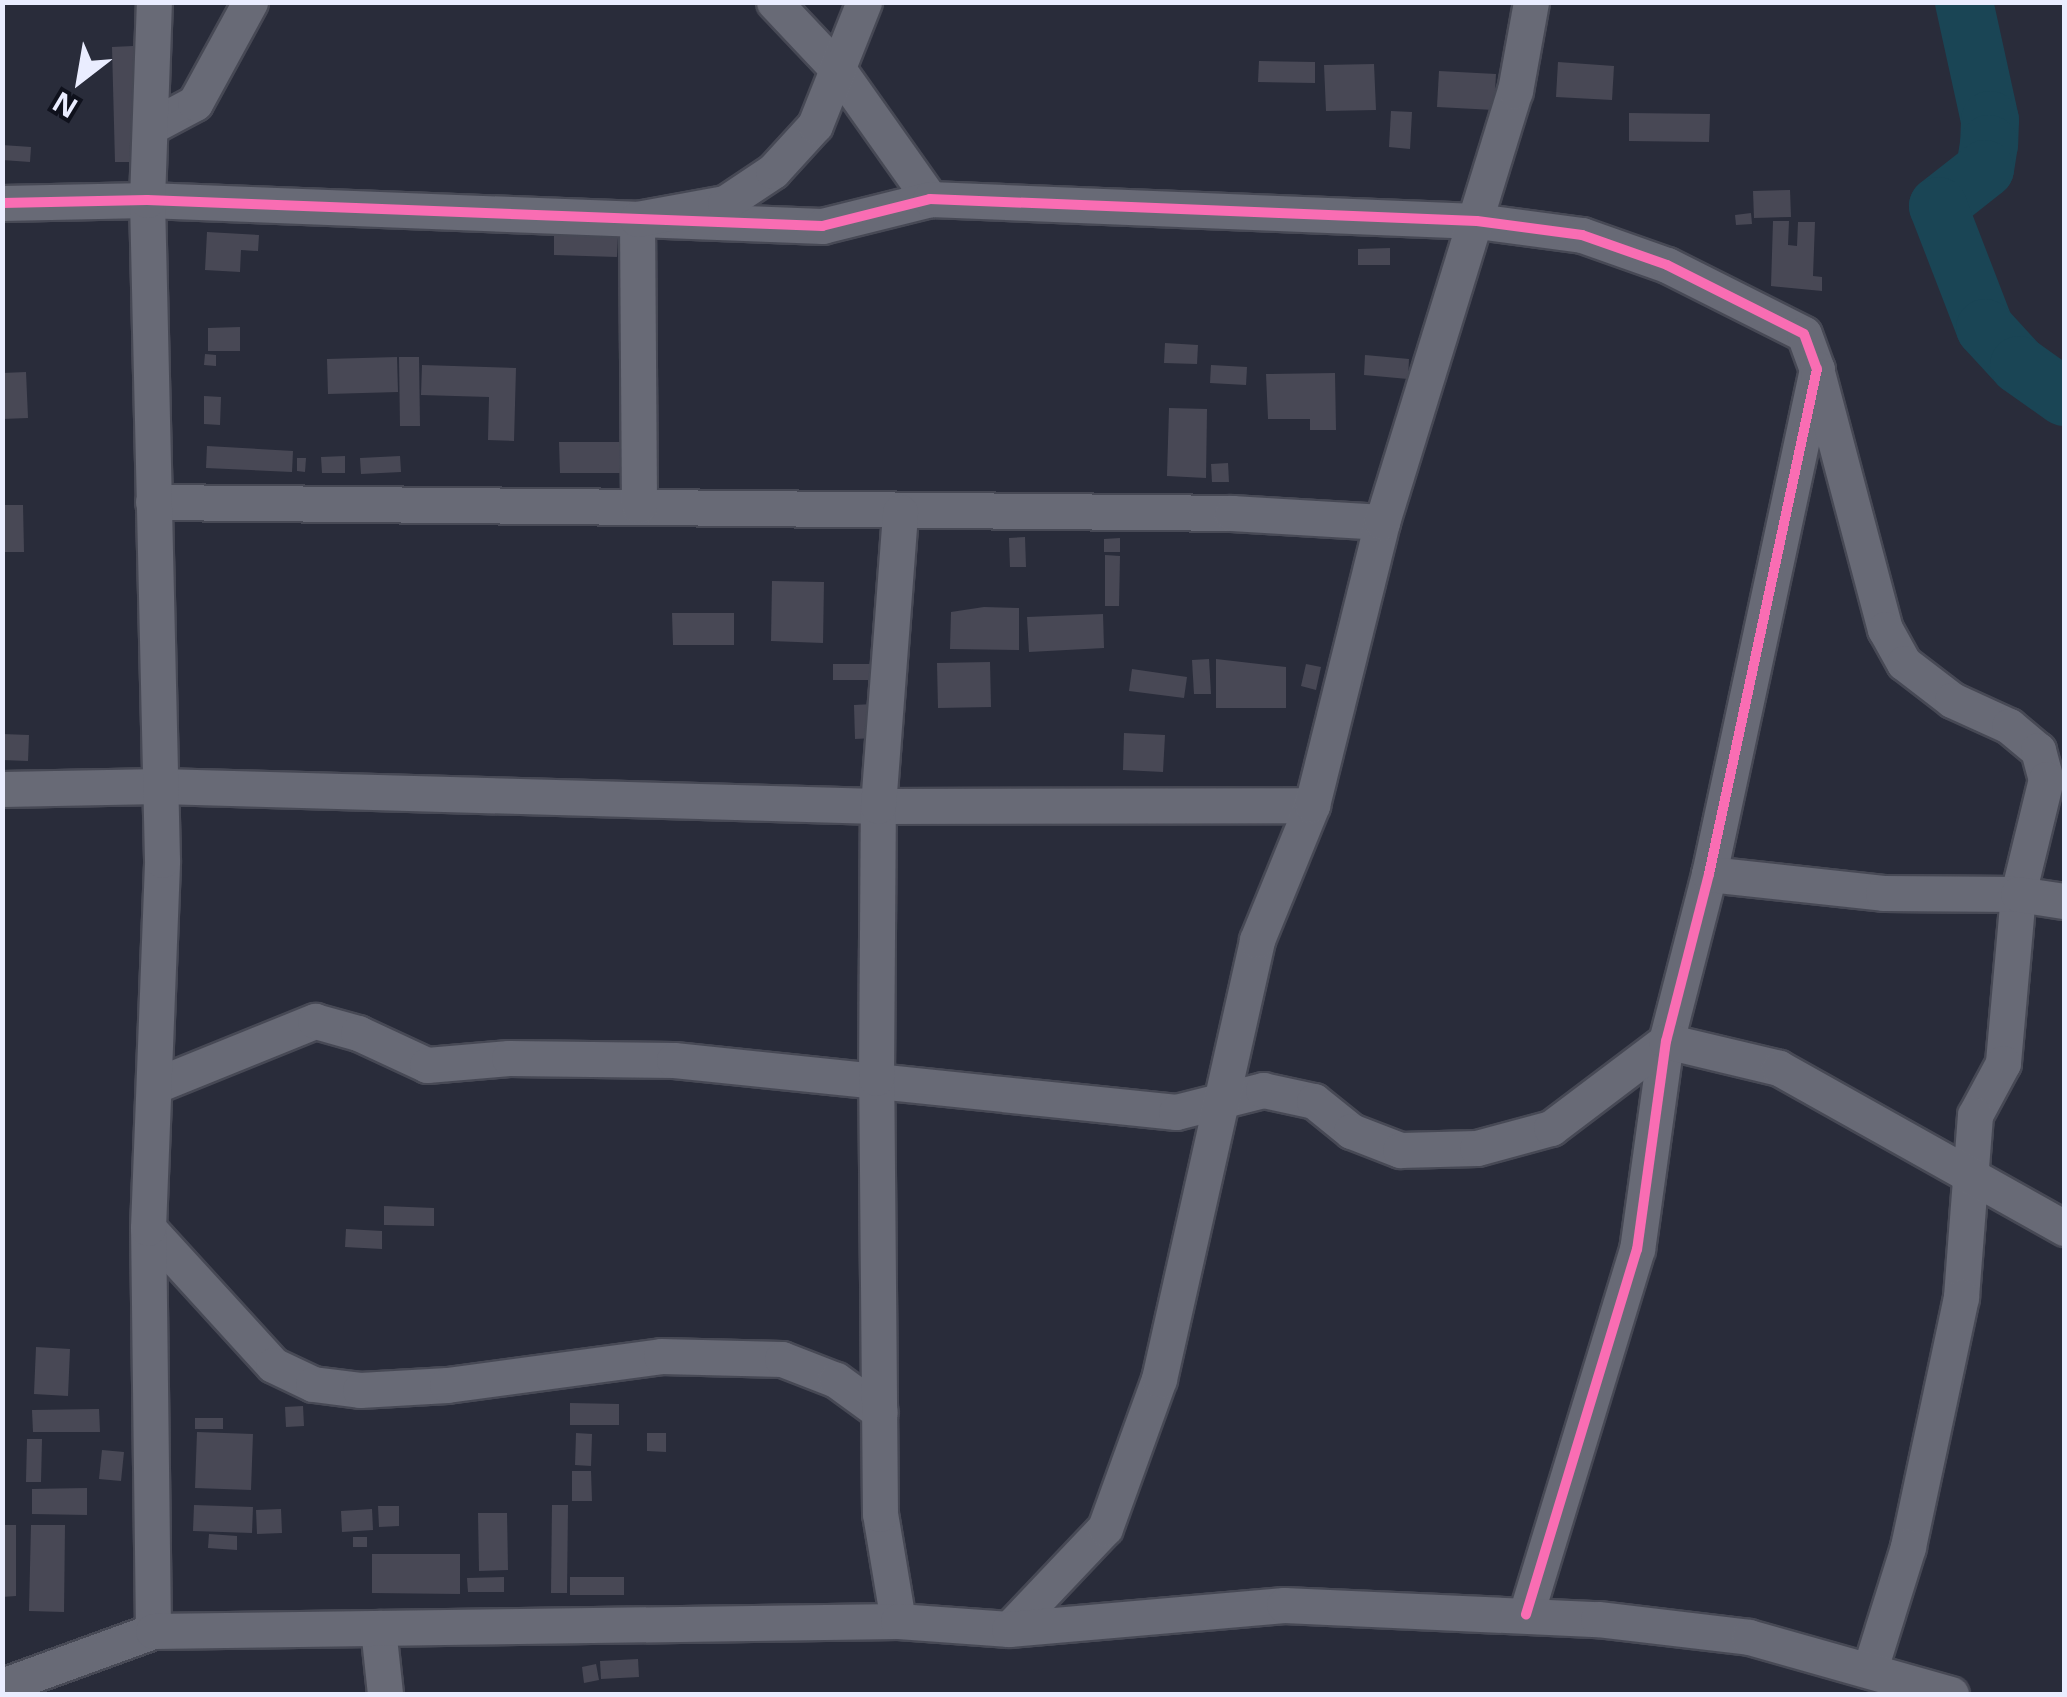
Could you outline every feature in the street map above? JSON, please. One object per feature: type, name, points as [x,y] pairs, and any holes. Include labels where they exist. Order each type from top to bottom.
[{"type":"street","points":[[153,1632],[148,1228],[160,786],[147,200],[154,2]]},
{"type":"street","points":[[150,127],[194,102],[250,2]]},
{"type":"street","points":[[774,2],[840,72],[930,198]]},
{"type":"street","points":[[637,219],[725,203],[773,171],[815,125],[840,72],[864,2]]},
{"type":"street","points":[[1009,1628],[1105,1528],[1159,1380],[1257,940],[1312,804],[1382,522],[1515,91],[1532,2]]},
{"type":"street","points":[[2,204],[147,200],[822,226],[930,198],[1478,221],[1582,235],[1668,265],[1804,334],[1884,629],[1904,663],[1952,700],[2009,726],[2038,750],[2046,779],[2018,894],[2003,1063],[1975,1115],[1974,1180],[1960,1297],[1908,1547],[1870,1669]]},
{"type":"street","points":[[637,219],[638,506]]},
{"type":"street","points":[[1526,1615],[1637,1249],[1666,1041],[1710,874],[1816,369]]},
{"type":"street","points":[[153,502],[900,512],[1232,512],[1382,522]]},
{"type":"street","points":[[898,1621],[880,1514],[876,1078],[878,806],[900,512]]},
{"type":"street","points":[[2,789],[160,786],[878,806],[1312,804]]},
{"type":"street","points":[[1710,874],[1883,893],[2018,894],[2064,901]]},
{"type":"street","points":[[154,1086],[315,1021],[427,1064],[509,1058],[674,1060],[1176,1112],[1264,1090],[1314,1101],[1351,1131],[1400,1150],[1477,1148],[1551,1128],[1666,1041]]},
{"type":"street","points":[[1666,1041],[1779,1068],[2064,1228]]},
{"type":"street","points":[[148,1228],[273,1366],[313,1384],[360,1390],[447,1385],[662,1356],[782,1359],[836,1380],[880,1412]]},
{"type":"street","points":[[2,1686],[153,1632],[898,1621],[1009,1628],[1284,1605],[1526,1615],[1749,1637],[1950,1694]]},
{"type":"street","points":[[378,1628],[385,1694]]},
{"type":"building","points":[[133,46],[136,162],[115,162],[112,47]]},
{"type":"building","points":[[1259,61],[1315,62],[1315,83],[1258,82]]},
{"type":"building","points":[[1558,62],[1614,66],[1612,100],[1556,97]]},
{"type":"building","points":[[1374,64],[1376,110],[1326,111],[1324,65]]},
{"type":"building","points":[[1439,71],[1496,74],[1494,110],[1437,107]]},
{"type":"building","points":[[1391,111],[1412,112],[1410,149],[1389,147]]},
{"type":"building","points":[[1629,113],[1710,114],[1709,142],[1629,141]]},
{"type":"building","points":[[2,145],[31,147],[30,162],[2,160]]},
{"type":"building","points":[[1790,190],[1791,217],[1754,218],[1753,191]]},
{"type":"building","points":[[1751,213],[1752,224],[1736,225],[1735,215]]},
{"type":"building","points":[[1773,221],[1789,221],[1788,245],[1797,246],[1798,222],[1815,222],[1813,276],[1822,277],[1822,291],[1771,286]]},
{"type":"building","points":[[207,232],[259,235],[258,251],[241,250],[240,272],[205,270]]},
{"type":"building","points":[[554,234],[618,236],[617,257],[554,255]]},
{"type":"building","points":[[1390,248],[1390,265],[1358,265],[1358,249]]},
{"type":"building","points":[[240,327],[240,351],[208,351],[208,328]]},
{"type":"building","points":[[1165,343],[1198,345],[1197,364],[1164,363]]},
{"type":"building","points":[[205,354],[216,355],[216,366],[204,365]]},
{"type":"building","points":[[1365,355],[1409,359],[1408,379],[1364,375]]},
{"type":"building","points":[[397,357],[398,392],[328,394],[327,359]]},
{"type":"building","points":[[399,357],[419,357],[420,426],[400,426]]},
{"type":"building","points":[[422,365],[516,368],[514,441],[488,440],[489,397],[421,395]]},
{"type":"building","points":[[1211,365],[1247,367],[1246,385],[1210,383]]},
{"type":"building","points":[[26,372],[28,418],[2,419],[2,373]]},
{"type":"building","points":[[1335,373],[1336,430],[1310,430],[1310,419],[1268,419],[1266,374]]},
{"type":"building","points":[[204,396],[221,397],[220,425],[204,424]]},
{"type":"building","points":[[1169,408],[1207,409],[1206,478],[1167,476]]},
{"type":"building","points":[[559,442],[631,442],[631,473],[560,473]]},
{"type":"building","points":[[207,446],[293,451],[292,472],[206,468]]},
{"type":"building","points":[[345,456],[345,473],[322,473],[321,457]]},
{"type":"building","points":[[400,456],[401,472],[361,474],[360,458]]},
{"type":"building","points":[[297,458],[306,458],[305,472],[297,471]]},
{"type":"building","points":[[1228,463],[1229,482],[1212,482],[1211,464]]},
{"type":"building","points":[[2,505],[23,505],[24,552],[2,552]]},
{"type":"building","points":[[1025,537],[1026,567],[1010,567],[1009,538]]},
{"type":"building","points":[[1120,538],[1120,552],[1104,552],[1104,539]]},
{"type":"building","points":[[1105,555],[1120,556],[1119,606],[1105,606]]},
{"type":"building","points":[[772,581],[824,582],[823,643],[771,641]]},
{"type":"building","points":[[984,607],[1019,608],[1019,650],[950,649],[951,612]]},
{"type":"building","points":[[672,613],[734,613],[734,645],[673,645]]},
{"type":"building","points":[[1103,614],[1104,648],[1029,652],[1027,617]]},
{"type":"building","points":[[1209,659],[1211,694],[1194,694],[1192,660]]},
{"type":"building","points":[[1216,659],[1286,667],[1286,708],[1216,708]]},
{"type":"building","points":[[990,662],[991,707],[938,708],[937,663]]},
{"type":"building","points":[[833,664],[871,664],[871,680],[833,680]]},
{"type":"building","points":[[1306,664],[1321,667],[1316,690],[1301,686]]},
{"type":"building","points":[[1132,669],[1187,677],[1184,698],[1129,691]]},
{"type":"building","points":[[873,704],[874,738],[855,739],[854,705]]},
{"type":"building","points":[[1124,733],[1165,735],[1163,772],[1123,770]]},
{"type":"building","points":[[2,734],[29,735],[28,761],[2,760]]},
{"type":"building","points":[[384,1206],[434,1208],[434,1226],[384,1225]]},
{"type":"building","points":[[346,1229],[382,1231],[382,1249],[345,1247]]},
{"type":"building","points":[[36,1347],[70,1349],[68,1396],[34,1394]]},
{"type":"building","points":[[570,1403],[619,1404],[619,1425],[570,1425]]},
{"type":"building","points":[[303,1406],[304,1426],[286,1427],[285,1407]]},
{"type":"building","points":[[99,1409],[100,1432],[33,1432],[32,1410]]},
{"type":"building","points":[[195,1418],[223,1418],[223,1429],[195,1429]]},
{"type":"building","points":[[197,1432],[253,1434],[251,1490],[195,1488]]},
{"type":"building","points":[[576,1433],[592,1434],[591,1466],[575,1465]]},
{"type":"building","points":[[647,1433],[666,1433],[666,1452],[647,1451]]},
{"type":"building","points":[[27,1439],[42,1439],[41,1482],[26,1482]]},
{"type":"building","points":[[102,1450],[124,1452],[121,1481],[99,1479]]},
{"type":"building","points":[[572,1471],[591,1471],[592,1501],[572,1501]]},
{"type":"building","points":[[87,1488],[87,1515],[32,1514],[32,1489]]},
{"type":"building","points":[[194,1505],[253,1507],[252,1533],[193,1531]]},
{"type":"building","points":[[552,1505],[568,1505],[567,1593],[551,1593]]},
{"type":"building","points":[[378,1506],[399,1506],[399,1526],[379,1527]]},
{"type":"building","points":[[281,1509],[282,1533],[257,1534],[256,1510]]},
{"type":"building","points":[[372,1509],[373,1530],[342,1532],[341,1511]]},
{"type":"building","points":[[478,1513],[507,1513],[508,1570],[479,1571]]},
{"type":"building","points":[[2,1525],[16,1525],[16,1596],[2,1597]]},
{"type":"building","points":[[31,1525],[65,1525],[64,1612],[29,1611]]},
{"type":"building","points":[[209,1534],[237,1536],[237,1550],[208,1548]]},
{"type":"building","points":[[353,1537],[367,1537],[367,1547],[353,1547]]},
{"type":"building","points":[[372,1554],[460,1554],[460,1594],[372,1593]]},
{"type":"building","points":[[504,1577],[504,1592],[468,1592],[467,1578]]},
{"type":"building","points":[[570,1577],[624,1577],[624,1595],[570,1595]]},
{"type":"building","points":[[638,1659],[639,1677],[601,1679],[600,1661]]},
{"type":"building","points":[[596,1664],[599,1680],[584,1683],[582,1667]]},
{"type":"waterway","points":[[1964,2],[1990,120],[1989,144],[1985,169],[1938,206],[1985,328],[2019,365],[2064,397]]},
{"type":"cycle path","points":[[2,203],[147,200],[822,226],[930,199],[1477,221],[1582,235],[1667,265],[1804,334],[1817,369],[1709,874],[1666,1041],[1637,1249],[1526,1615]]}]
